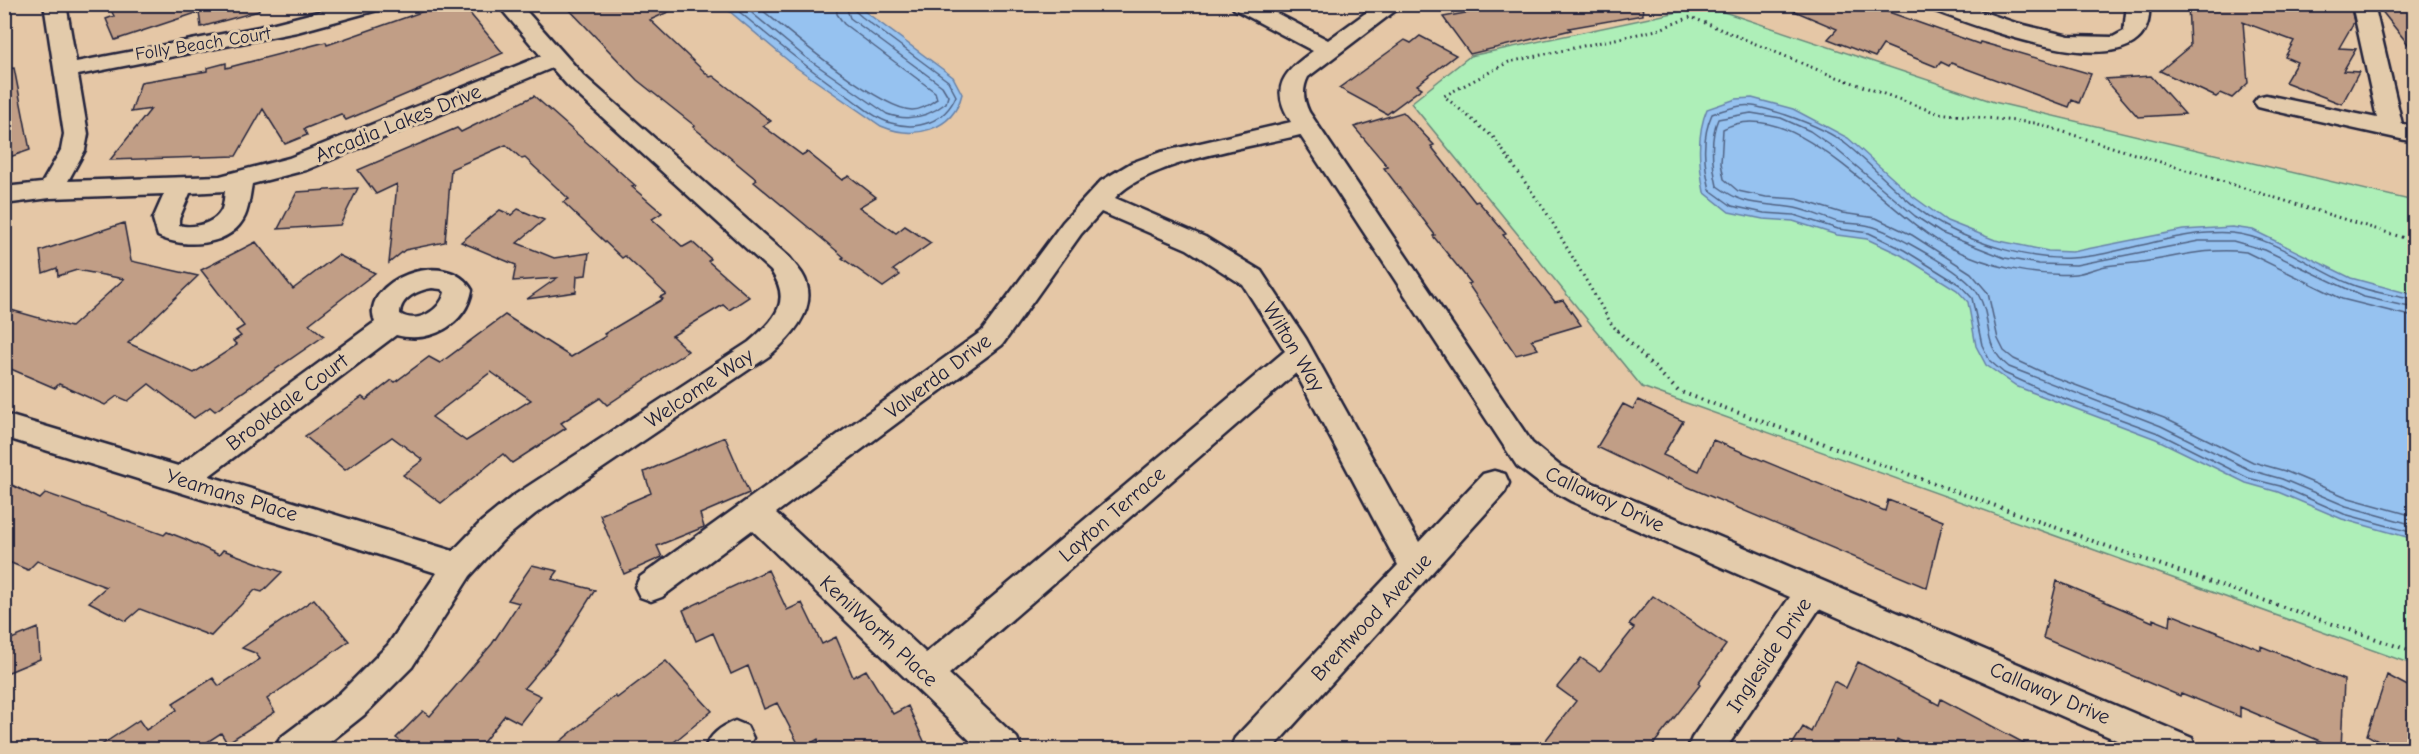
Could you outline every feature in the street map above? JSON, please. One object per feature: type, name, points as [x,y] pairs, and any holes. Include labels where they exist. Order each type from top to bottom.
[{"type":"street","points":[[50,190],[74,150],[76,134],[55,4]]},
{"type":"street","name":"Folly Beach Court","points":[[66,71],[121,57],[288,30],[374,4]]},
{"type":"street","name":"Welcome Way","points":[[292,750],[352,704],[400,656],[459,566],[492,531],[524,505],[759,349],[781,330],[793,309],[794,283],[780,264],[554,59],[508,4]]},
{"type":"street","points":[[1242,4],[1329,50]]},
{"type":"street","name":"Callaway Drive","points":[[1394,4],[1299,72],[1293,81],[1292,99],[1306,126],[1521,451],[1536,467],[1553,479],[1582,492],[2180,750]]},
{"type":"street","points":[[1937,4],[2044,38],[2086,47],[2113,45],[2131,37],[2139,24],[2138,4]]},
{"type":"street","points":[[2266,102],[2403,131],[2363,4]]},
{"type":"street","name":"Arcadia Lakes Drive","points":[[4,196],[50,190],[180,187],[240,180],[297,164],[554,59]]},
{"type":"street","name":"Valverda Drive","points":[[651,587],[992,338],[1072,228],[1110,187],[1140,169],[1170,158],[1306,126]]},
{"type":"street","points":[[180,187],[165,222],[167,230],[175,235],[187,237],[207,233],[228,220],[237,205],[240,180]]},
{"type":"street","name":"Wilton Way","points":[[1099,201],[1196,243],[1252,278],[1300,354],[1417,569]]},
{"type":"street","name":"Brookdale Court","points":[[182,480],[392,324]]},
{"type":"street","name":"Layton Terrace","points":[[925,674],[1300,354]]},
{"type":"street","name":"Yeamans Place","points":[[4,425],[459,566]]},
{"type":"street","name":"Brentwood Avenue","points":[[1247,750],[1417,569],[1494,483]]},
{"type":"street","name":"KenilWorth Place","points":[[754,512],[1005,750]]},
{"type":"street","name":"Ingleside Drive","points":[[1704,750],[1813,591]]},
{"type":"path","points":[[2415,241],[2035,123],[1936,113],[1823,72],[1690,17],[1657,30],[1509,62],[1444,96],[1494,138],[1548,215],[1612,325],[1678,391],[2129,554],[2415,652]]},
{"type":"green space","points":[[1706,6],[1994,102],[2414,201],[2414,665],[1642,387],[1411,103],[1470,56]]},
{"type":"water","points":[[722,5],[856,5],[953,77],[962,94],[957,107],[941,124],[919,132],[906,132],[881,126],[797,68]]},
{"type":"water","points":[[1752,98],[1793,109],[1848,138],[1911,195],[1947,221],[1995,240],[2048,251],[2072,252],[2183,230],[2232,227],[2253,230],[2351,278],[2414,295],[2414,539],[2342,519],[2278,492],[2246,483],[2156,439],[2018,387],[1986,365],[1976,346],[1968,302],[1957,290],[1901,255],[1867,239],[1837,235],[1793,221],[1763,219],[1729,212],[1704,192],[1700,161],[1701,129],[1707,109],[1736,99]]},
{"type":"building","points":[[108,4],[258,4],[259,11],[201,27],[199,12],[115,40],[106,19],[114,16]]},
{"type":"building","points":[[444,4],[462,4],[503,53],[346,120],[341,114],[304,129],[307,135],[285,144],[263,109],[236,156],[110,160],[151,109],[131,112],[141,82],[207,71],[207,68],[226,63],[226,68],[326,42],[327,45]]},
{"type":"building","points":[[564,4],[686,4],[650,20],[710,77],[713,76],[771,121],[763,126],[802,155],[807,152],[842,180],[849,176],[876,197],[859,207],[896,233],[905,226],[931,243],[893,270],[900,275],[883,287],[842,258],[844,257],[754,182],[757,180],[693,127],[695,126],[637,80]]},
{"type":"building","points":[[1516,4],[1642,4],[1643,15],[1569,28],[1571,30],[1470,54],[1443,17]]},
{"type":"building","points":[[1778,4],[1866,4],[1979,44],[1980,42],[2091,74],[2079,103],[2072,100],[2069,107],[1951,63],[1949,66],[1941,62],[1937,67],[1883,45],[1875,57],[1828,39],[1837,29]]},
{"type":"building","points":[[2188,4],[2350,4],[2354,22],[2339,48],[2356,49],[2343,71],[2359,72],[2342,104],[2285,82],[2297,62],[2285,57],[2294,41],[2243,22],[2248,83],[2232,98],[2221,93],[2216,97],[2160,71],[2190,46]]},
{"type":"building","points":[[2415,4],[2415,53],[2377,5]]},
{"type":"building","points":[[1420,36],[1456,55],[1417,85],[1422,88],[1387,114],[1339,88],[1405,40],[1411,43]]},
{"type":"building","points":[[14,68],[30,150],[4,159],[4,69]]},
{"type":"building","points":[[2151,76],[2185,114],[2138,117],[2105,79]]},
{"type":"building","points":[[534,96],[636,186],[632,187],[662,213],[652,219],[683,247],[692,242],[711,259],[708,261],[749,297],[729,310],[723,305],[672,336],[688,351],[607,405],[600,398],[561,423],[566,428],[512,463],[503,454],[441,503],[403,475],[423,460],[392,437],[345,470],[305,436],[362,397],[366,400],[392,380],[395,382],[429,357],[440,363],[505,315],[571,357],[606,336],[604,334],[663,299],[660,297],[666,294],[625,256],[622,258],[563,202],[569,199],[525,158],[522,159],[506,145],[451,169],[445,242],[405,250],[389,263],[397,184],[376,194],[358,170],[457,128],[461,132]],"holes":[[[491,372],[531,400],[466,441],[432,417]]]},
{"type":"building","points":[[1403,112],[1434,145],[1431,146],[1475,202],[1478,201],[1506,234],[1503,235],[1555,302],[1563,300],[1581,325],[1531,340],[1538,349],[1516,355],[1468,284],[1471,283],[1433,236],[1435,235],[1384,168],[1388,167],[1354,127]]},
{"type":"building","points":[[358,188],[340,225],[278,229],[297,192]]},
{"type":"building","points":[[518,209],[544,220],[517,243],[554,258],[589,253],[586,275],[577,276],[576,292],[527,299],[557,278],[513,281],[516,265],[461,242],[500,210],[511,215]]},
{"type":"building","points":[[124,223],[131,261],[198,276],[128,343],[194,373],[237,345],[233,341],[241,336],[236,331],[244,326],[201,270],[256,242],[293,289],[338,255],[375,273],[309,324],[324,336],[215,411],[210,407],[194,418],[149,384],[128,401],[117,396],[105,405],[59,384],[55,388],[4,366],[4,308],[71,327],[124,279],[77,270],[58,276],[57,268],[43,273],[40,251]]},
{"type":"building","points":[[1638,400],[1683,421],[1663,455],[1699,471],[1713,440],[1885,511],[1888,500],[1943,521],[1927,588],[1667,478],[1666,480],[1597,447],[1623,404],[1633,409]]},
{"type":"building","points":[[725,437],[749,493],[700,514],[704,527],[657,546],[662,557],[624,574],[600,515],[651,493],[644,472]]},
{"type":"building","points":[[4,481],[40,499],[46,493],[164,535],[167,532],[219,555],[223,550],[282,572],[262,592],[255,590],[211,636],[140,609],[126,621],[89,602],[106,587],[37,561],[28,570],[4,560]]},
{"type":"building","points":[[532,565],[558,571],[552,579],[595,590],[559,647],[524,688],[541,696],[520,723],[505,715],[477,750],[413,750],[396,738],[423,711],[430,716],[492,644],[519,603],[508,600]]},
{"type":"building","points":[[768,570],[787,610],[802,603],[822,644],[836,637],[853,677],[866,670],[893,714],[908,706],[928,750],[822,750],[818,739],[801,749],[777,703],[764,709],[748,666],[731,674],[713,633],[696,641],[683,610]]},
{"type":"building","points":[[2057,581],[2153,622],[2153,619],[2170,626],[2171,614],[2261,650],[2261,646],[2344,680],[2341,750],[2240,707],[2240,717],[2181,693],[2180,696],[2043,638]]},
{"type":"building","points":[[1653,596],[1726,645],[1698,683],[1700,685],[1649,750],[1538,750],[1576,701],[1557,687],[1581,658],[1600,671],[1634,628],[1629,625]]},
{"type":"building","points":[[314,599],[349,641],[267,699],[275,712],[227,743],[221,733],[195,750],[94,750],[139,720],[146,730],[177,710],[173,703],[213,678],[219,686],[260,659],[255,653],[242,648]]},
{"type":"building","points":[[38,628],[40,659],[4,674],[4,642]]},
{"type":"building","points":[[666,661],[712,711],[674,742],[662,750],[550,750],[615,696],[617,698]]},
{"type":"building","points":[[1858,662],[1939,705],[1941,699],[2037,750],[1917,750],[1897,739],[1893,750],[1789,750],[1803,727],[1811,732],[1834,681],[1846,688]]},
{"type":"building","points":[[2387,675],[2415,690],[2415,750],[2394,750],[2367,735]]}]
